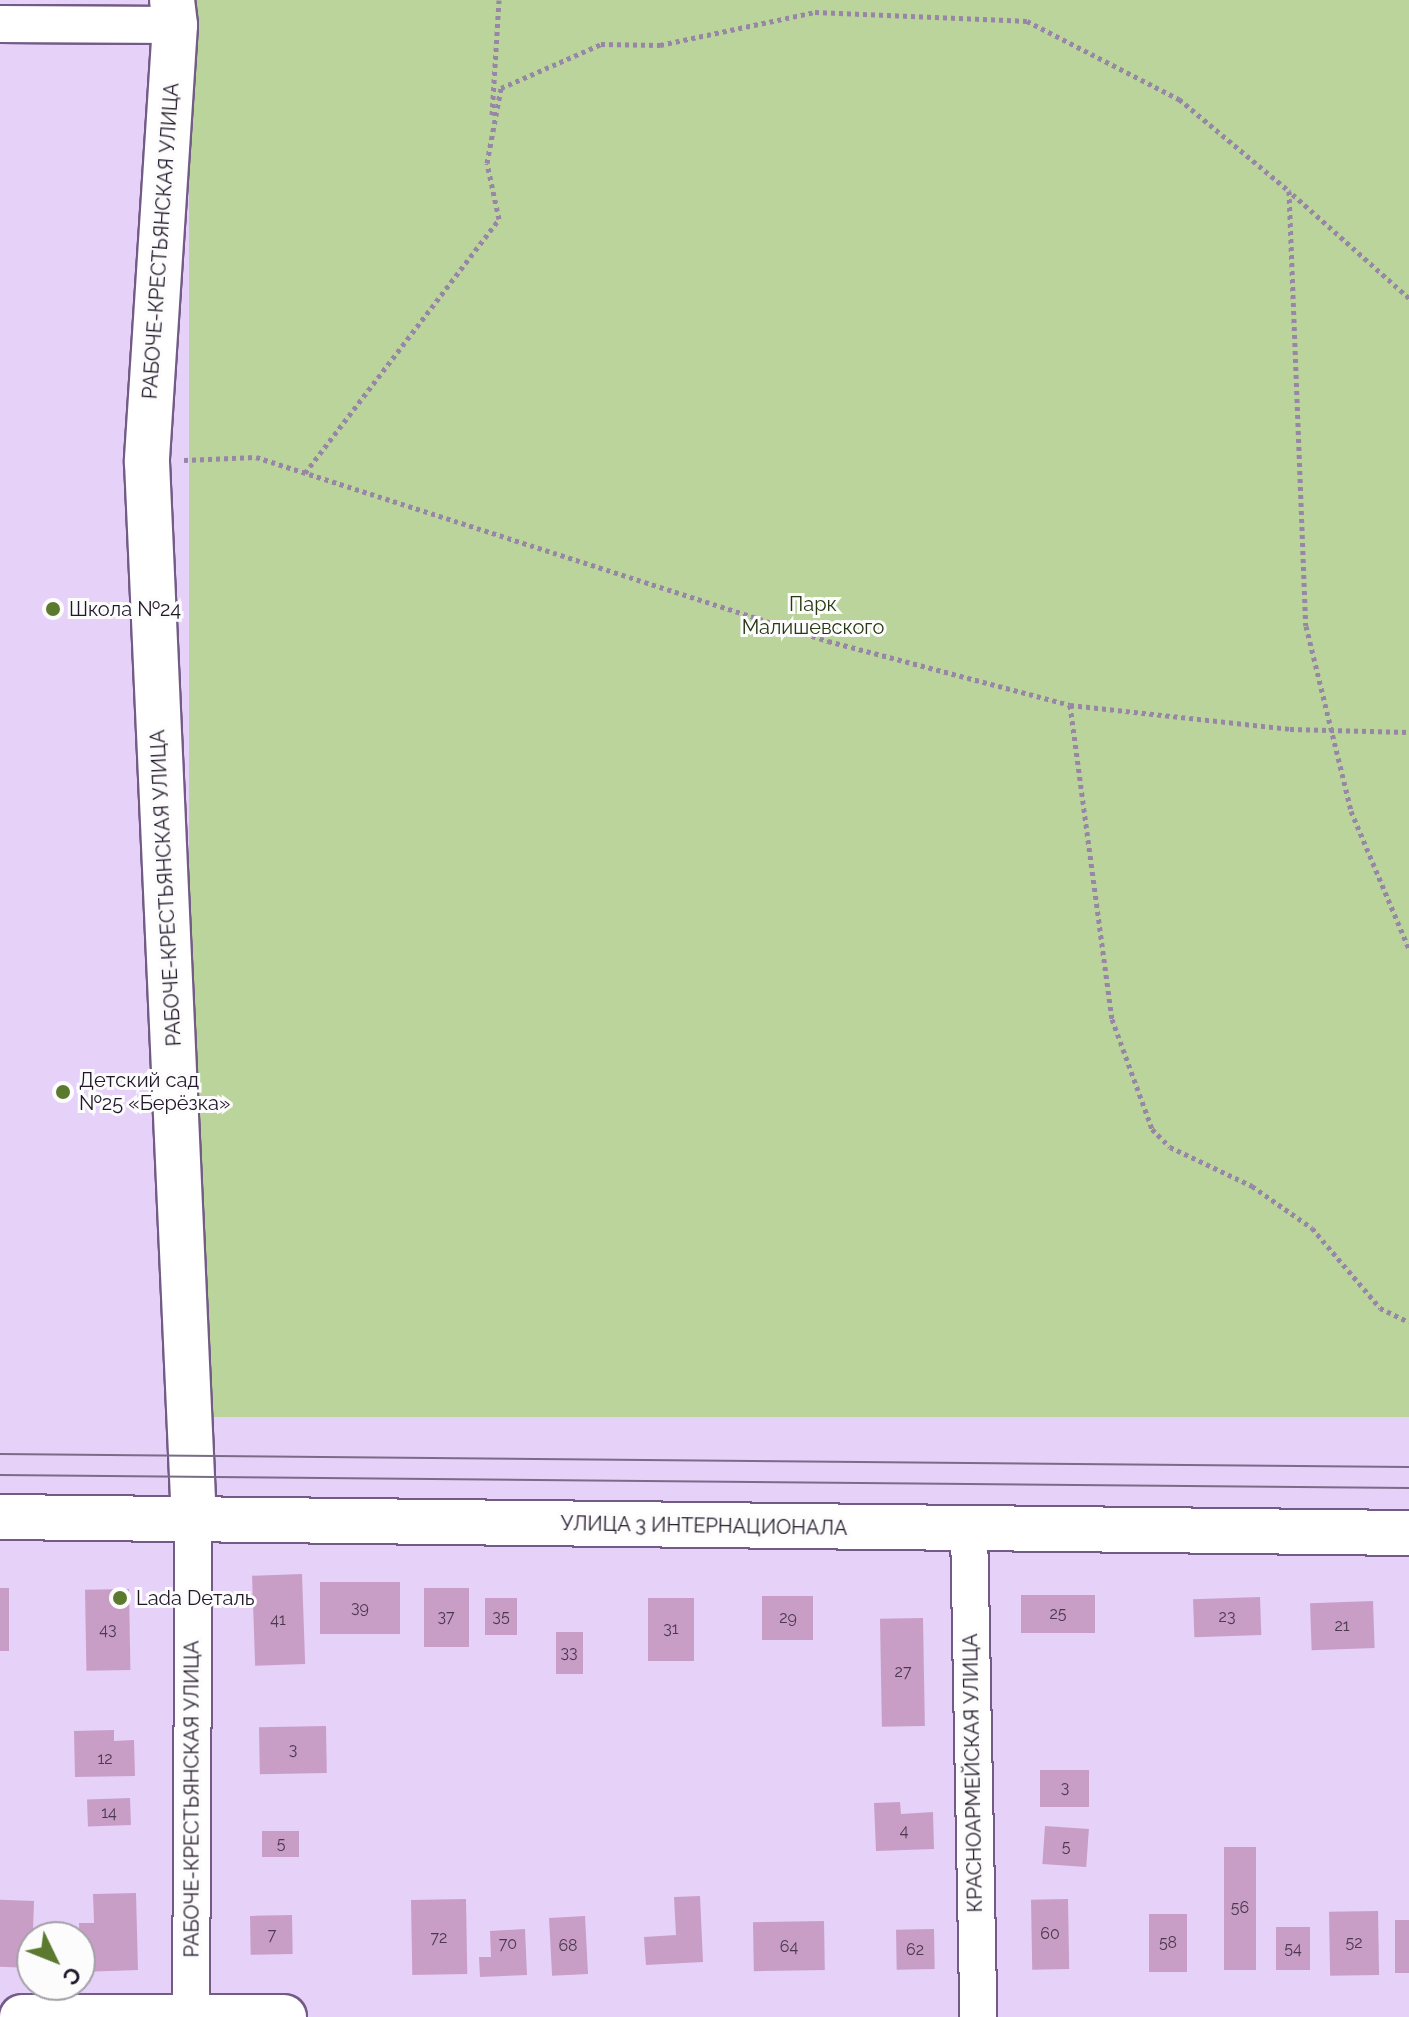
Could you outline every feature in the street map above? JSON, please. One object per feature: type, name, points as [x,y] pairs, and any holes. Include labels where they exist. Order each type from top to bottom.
[{"type":"main road","name":"РАБОЧЕ-КРЕСТЬЯНСКАЯ УЛИЦА","points":[[174,12],[147,462],[194,1520]]},
{"type":"main road","name":"УЛИЦА 3 ИНТЕРНАЦИОНАЛА","points":[[0,1517],[1409,1533]]},
{"type":"main road","points":[[22,2017],[284,2017]]},
{"type":"street","points":[[0,24],[174,12]]},
{"type":"street","name":"РАБОЧЕ-КРЕСТЬЯНСКАЯ УЛИЦА","points":[[191,2016],[194,1520]]},
{"type":"street","name":"КРАСНОАРМЕЙСКАЯ УЛИЦА","points":[[969,1528],[978,2017]]},
{"type":"path","points":[[305,473],[499,219],[487,163],[499,0]]},
{"type":"path","points":[[491,131],[501,88],[601,44],[660,45],[815,12],[1027,21],[1179,99],[1289,191],[1409,298]]},
{"type":"path","points":[[1289,191],[1306,626],[1351,811],[1409,949]]},
{"type":"path","points":[[147,462],[256,457],[828,641],[1070,705],[1290,729],[1409,732]]},
{"type":"path","points":[[1070,705],[1112,1019],[1152,1129],[1170,1147],[1252,1186],[1312,1228],[1380,1308],[1409,1322]]},
{"type":"green space","name":"Парк Малишевского","points":[[189,0],[1409,0],[1409,1417],[189,1417]]},
{"type":"building","points":[[302,1574],[305,1664],[255,1666],[252,1576]]},
{"type":"building","points":[[320,1582],[400,1582],[400,1634],[320,1634]]},
{"type":"building","points":[[0,1588],[9,1588],[9,1651],[0,1651]]},
{"type":"building","points":[[424,1588],[469,1588],[469,1647],[424,1647]]},
{"type":"building","points":[[129,1589],[130,1670],[86,1671],[85,1590]]},
{"type":"building","points":[[1021,1595],[1095,1595],[1095,1633],[1021,1633]]},
{"type":"building","points":[[762,1596],[813,1596],[813,1640],[762,1640]]},
{"type":"building","points":[[1260,1597],[1261,1635],[1194,1637],[1193,1599]]},
{"type":"building","points":[[485,1598],[517,1598],[517,1635],[485,1635]]},
{"type":"building","points":[[648,1598],[694,1598],[694,1661],[648,1661]]},
{"type":"building","points":[[1373,1601],[1375,1648],[1312,1650],[1310,1603]]},
{"type":"building","points":[[923,1618],[925,1726],[882,1727],[880,1619]]},
{"type":"building","points":[[556,1632],[583,1632],[583,1674],[556,1674]]},
{"type":"building","points":[[326,1726],[327,1773],[260,1774],[259,1727]]},
{"type":"building","points":[[114,1730],[114,1741],[134,1740],[135,1776],[75,1777],[74,1731]]},
{"type":"building","points":[[1040,1770],[1089,1770],[1089,1807],[1040,1807]]},
{"type":"building","points":[[130,1798],[131,1825],[88,1826],[87,1800]]},
{"type":"building","points":[[900,1802],[901,1814],[933,1812],[934,1849],[876,1851],[874,1803]]},
{"type":"building","points":[[1045,1826],[1089,1829],[1086,1867],[1042,1864]]},
{"type":"building","points":[[262,1831],[299,1831],[299,1857],[262,1857]]},
{"type":"building","points":[[1224,1847],[1256,1847],[1256,1970],[1224,1970]]},
{"type":"building","points":[[136,1893],[138,1970],[96,1971],[93,1894]]},
{"type":"building","points":[[700,1896],[703,1962],[646,1965],[644,1937],[676,1935],[674,1897]]},
{"type":"building","points":[[466,1899],[467,1974],[412,1975],[411,1900]]},
{"type":"building","points":[[1068,1899],[1069,1969],[1032,1970],[1031,1900]]},
{"type":"building","points":[[0,1900],[34,1901],[33,1921],[16,1921],[16,1967],[0,1967]]},
{"type":"building","points":[[1378,1911],[1379,1975],[1330,1976],[1329,1912]]},
{"type":"building","points":[[1149,1914],[1187,1914],[1187,1972],[1149,1972]]},
{"type":"building","points":[[292,1915],[293,1954],[251,1955],[250,1916]]},
{"type":"building","points":[[585,1916],[588,1974],[552,1976],[549,1918]]},
{"type":"building","points":[[1395,1920],[1409,1920],[1409,1973],[1395,1973]]},
{"type":"building","points":[[824,1921],[825,1970],[754,1971],[753,1922]]},
{"type":"building","points":[[1276,1927],[1310,1927],[1310,1970],[1276,1970]]},
{"type":"building","points":[[525,1929],[527,1975],[480,1977],[479,1957],[491,1957],[490,1931]]},
{"type":"building","points":[[934,1929],[935,1969],[897,1970],[896,1930]]},
{"type":"tram line","points":[[0,1454],[1409,1467]]},
{"type":"tram line","points":[[0,1475],[1409,1488]]},
{"type":"place","name":"Школа №24","points":[[53,609]]},
{"type":"place","name":"Детский сад №25 «Берёзка»","points":[[63,1092]]},
{"type":"place","name":"Lada Dеталь","points":[[120,1598]]}]
